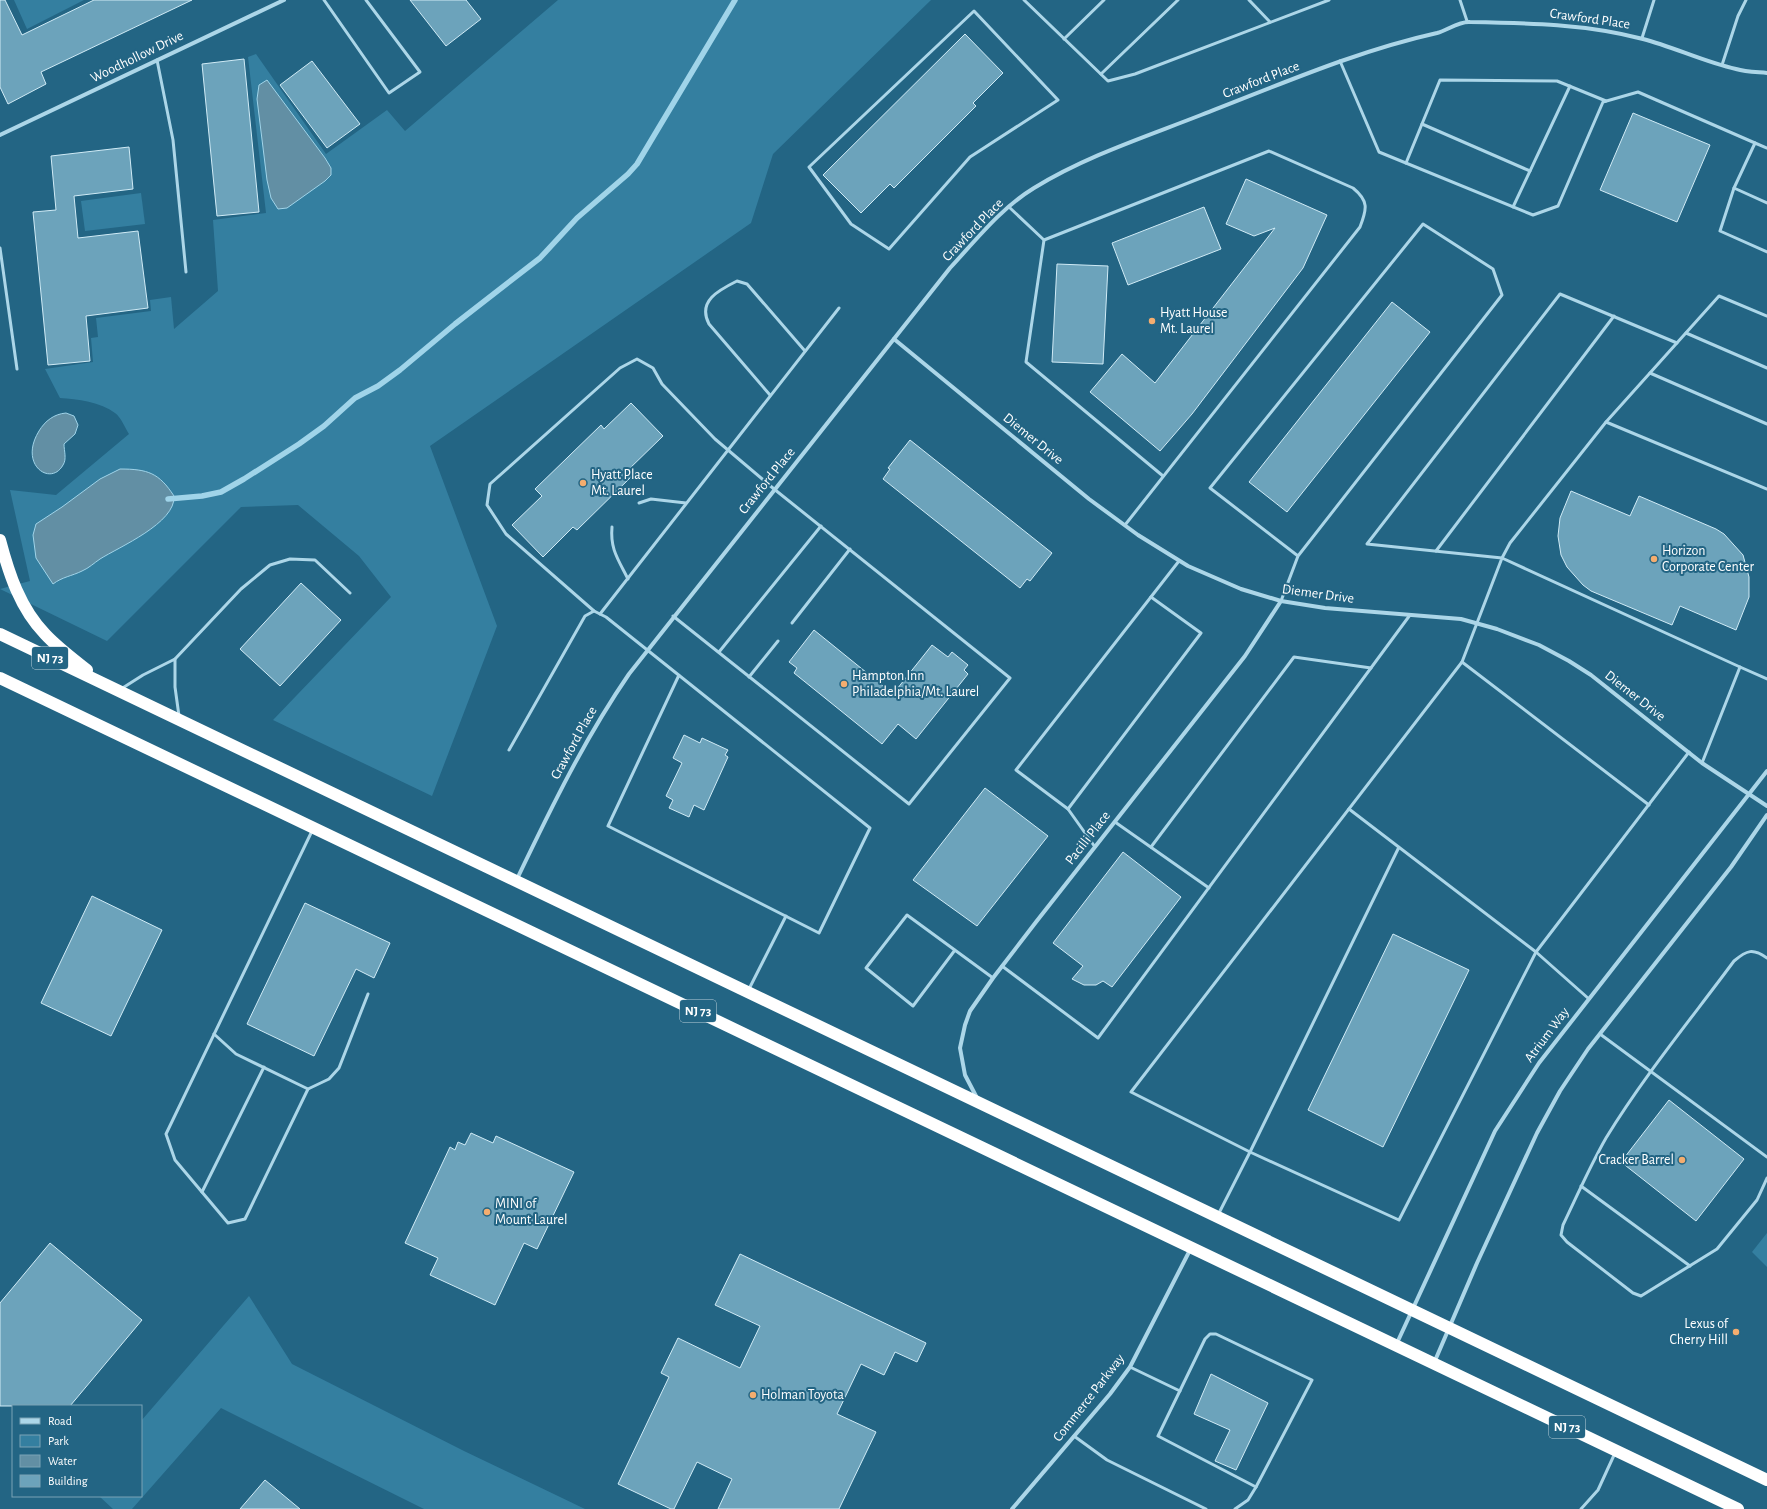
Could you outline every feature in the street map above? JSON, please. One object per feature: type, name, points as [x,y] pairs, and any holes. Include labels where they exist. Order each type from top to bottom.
[{"type":"highway","points":[[0,540],[7,567],[29,615],[45,635],[100,682]]},
{"type":"highway","name":"NJ 73","points":[[0,634],[1767,1480]]},
{"type":"highway","name":"NJ 73","points":[[0,678],[1736,1509]]},
{"type":"street","name":"Woodhollow Drive","points":[[0,135],[284,0]]},
{"type":"street","name":"Crawford Place","points":[[516,881],[551,808],[590,736],[612,698],[647,649],[950,268],[988,226],[1032,189],[1084,161],[1340,61],[1386,46],[1443,31],[1467,21],[1502,23],[1528,22],[1577,26],[1642,38],[1722,65],[1767,74]]},
{"type":"street","name":"Diemer Drive","points":[[894,339],[1044,463],[1125,526],[1179,561],[1214,579],[1234,587],[1282,600],[1325,608],[1461,619],[1539,645],[1569,660],[1702,763],[1767,806]]},
{"type":"street","name":"Pacilli Place","points":[[980,1103],[965,1075],[961,1060],[961,1037],[970,1011],[1002,966],[1245,656],[1282,600]]},
{"type":"street","name":"Atrium Way","points":[[1396,1345],[1495,1131],[1539,1063],[1767,771]]},
{"type":"street","points":[[1434,1364],[1477,1263],[1537,1133],[1560,1091],[1600,1034],[1731,867],[1767,815]]},
{"type":"street","name":"Commerce Parkway","points":[[1012,1509],[1110,1394],[1130,1367],[1192,1248]]},
{"type":"lane","points":[[324,0],[389,93],[420,72],[366,0]]},
{"type":"lane","points":[[1024,0],[1108,81],[1135,74],[1329,0]]},
{"type":"lane","points":[[1064,39],[1104,0]]},
{"type":"lane","points":[[1101,74],[1178,0]]},
{"type":"lane","points":[[1249,0],[1270,22]]},
{"type":"lane","points":[[1460,0],[1467,21]]},
{"type":"lane","points":[[1642,38],[1654,0]]},
{"type":"lane","points":[[1722,65],[1738,16],[1746,0]]},
{"type":"lane","points":[[974,11],[1058,100],[970,157],[889,249],[850,224],[809,167],[974,11]]},
{"type":"lane","points":[[157,60],[173,140],[186,272]]},
{"type":"lane","points":[[1340,61],[1379,152],[1533,216],[1558,206],[1602,102],[1638,92],[1767,148]]},
{"type":"lane","points":[[1406,163],[1440,80],[1557,81],[1606,101]]},
{"type":"lane","points":[[1513,207],[1570,86]]},
{"type":"lane","points":[[1422,124],[1530,171]]},
{"type":"lane","points":[[1755,143],[1734,188],[1720,231],[1767,252]]},
{"type":"lane","points":[[1044,240],[1269,151],[1353,188],[1361,194],[1366,204],[1365,215],[1360,227],[1125,526]]},
{"type":"lane","points":[[1734,188],[1767,203]]},
{"type":"lane","points":[[1009,207],[1044,240]]},
{"type":"lane","points":[[1282,600],[1298,556],[1502,295],[1493,269],[1423,224],[1210,488],[1298,556]]},
{"type":"lane","points":[[1044,240],[1026,362],[1164,476]]},
{"type":"lane","points":[[0,248],[17,369]]},
{"type":"lane","points":[[770,395],[709,324],[704,310],[707,302],[724,288],[737,281],[747,284],[805,351]]},
{"type":"lane","points":[[1677,343],[1560,294],[1367,544],[1502,558],[1767,678]]},
{"type":"lane","points":[[1689,752],[1536,952],[1399,1220],[1250,1152],[1131,1092],[1462,662],[1502,558],[1510,543],[1606,422],[1719,296],[1767,316]]},
{"type":"lane","points":[[600,614],[727,449],[839,308]]},
{"type":"lane","points":[[1436,551],[1614,316]]},
{"type":"lane","points":[[1686,333],[1767,368]]},
{"type":"lane","points":[[673,616],[910,804],[1010,678],[774,489],[715,439],[662,384],[653,368],[637,359],[620,368],[490,484],[487,505],[506,534],[594,611],[606,617],[647,649],[870,828],[819,933],[608,826],[679,675]]},
{"type":"lane","points":[[1650,373],[1767,424]]},
{"type":"lane","points":[[1606,422],[1767,489]]},
{"type":"lane","points":[[639,503],[651,499],[686,502]]},
{"type":"lane","points":[[719,652],[821,526]]},
{"type":"lane","points":[[612,527],[611,540],[628,579]]},
{"type":"lane","points":[[792,622],[850,549]]},
{"type":"lane","points":[[120,691],[143,675],[175,659],[241,589],[270,565],[290,559],[315,560],[350,593]]},
{"type":"lane","points":[[1095,846],[1068,809],[1016,770],[1179,561]]},
{"type":"lane","points":[[1068,809],[1201,633],[1151,597]]},
{"type":"lane","points":[[509,750],[586,616],[594,611]]},
{"type":"lane","points":[[1002,966],[1098,1038],[1410,615]]},
{"type":"lane","points":[[749,677],[778,641]]},
{"type":"lane","points":[[1151,847],[1294,657],[1371,668]]},
{"type":"lane","points":[[175,659],[175,687],[180,720]]},
{"type":"lane","points":[[1462,662],[1649,804]]},
{"type":"lane","points":[[1702,763],[1740,667]]},
{"type":"lane","points":[[1349,809],[1536,952],[1589,999]]},
{"type":"lane","points":[[1115,822],[1209,888]]},
{"type":"lane","points":[[314,828],[166,1134],[175,1160],[228,1223],[245,1219],[308,1089],[329,1079],[339,1068],[368,994]]},
{"type":"lane","points":[[1217,1217],[1399,847]]},
{"type":"lane","points":[[955,950],[913,1006],[866,968],[907,915],[955,950],[993,978]]},
{"type":"lane","points":[[748,992],[786,916]]},
{"type":"lane","points":[[1767,958],[1760,953],[1752,951],[1746,952],[1734,961],[1651,1072],[1607,1138],[1581,1186],[1563,1225],[1561,1235],[1563,1239],[1633,1293],[1641,1296],[1717,1249],[1757,1200],[1767,1178]]},
{"type":"lane","points":[[214,1034],[236,1054],[308,1089]]},
{"type":"lane","points":[[1600,1034],[1767,1157]]},
{"type":"lane","points":[[202,1192],[264,1067]]},
{"type":"lane","points":[[1581,1186],[1690,1266]]},
{"type":"lane","points":[[1235,1509],[1248,1500],[1256,1487],[1312,1380],[1216,1334],[1210,1334],[1206,1339],[1158,1436],[1256,1487]]},
{"type":"lane","points":[[1130,1367],[1180,1391]]},
{"type":"lane","points":[[1074,1436],[1107,1460],[1206,1509]]},
{"type":"lane","points":[[1583,1509],[1598,1490],[1616,1451]]},
{"type":"green space","points":[[14,0],[84,0],[27,29]]},
{"type":"green space","points":[[558,0],[931,0],[773,154],[751,223],[430,446],[497,626],[432,796],[273,720],[391,597],[359,556],[298,505],[241,507],[107,641],[0,589],[30,581],[10,490],[56,495],[129,434],[119,417],[109,409],[89,402],[60,398],[45,369],[93,362],[91,338],[98,337],[96,318],[151,311],[150,300],[171,297],[174,329],[218,291],[213,220],[266,213],[248,57],[256,54],[326,154],[387,110],[405,131]]},
{"type":"green space","points":[[141,193],[145,224],[85,231],[81,201]]},
{"type":"green space","points":[[1767,1233],[1767,1267],[1752,1252]]},
{"type":"green space","points":[[249,1296],[292,1364],[464,1451],[585,1509],[424,1509],[221,1408],[132,1509],[113,1509],[100,1497],[142,1497],[142,1420]]},
{"type":"water","points":[[267,80],[331,168],[331,175],[325,181],[287,208],[278,209],[271,198],[267,180],[257,99],[259,85]]},
{"type":"water","points":[[66,413],[74,416],[78,425],[75,434],[64,444],[65,458],[63,465],[58,471],[51,474],[45,473],[39,469],[34,462],[32,454],[34,443],[39,431],[47,421],[54,416]]},
{"type":"water","points":[[120,469],[145,471],[158,477],[169,488],[174,496],[172,506],[166,516],[145,533],[100,559],[85,570],[53,584],[36,558],[33,535],[36,524],[100,479]]},
{"type":"building","points":[[0,0],[5,0],[22,35],[94,0],[192,0],[41,72],[46,84],[8,104],[0,87]]},
{"type":"building","points":[[410,0],[466,0],[481,19],[446,46]]},
{"type":"building","points":[[965,34],[1003,73],[973,103],[976,106],[894,188],[890,184],[861,213],[823,175]]},
{"type":"building","points":[[244,59],[259,212],[217,216],[202,64]]},
{"type":"building","points":[[312,61],[360,124],[327,148],[280,85]]},
{"type":"building","points":[[1633,113],[1710,145],[1677,222],[1600,190]]},
{"type":"building","points":[[129,147],[133,189],[74,196],[78,238],[138,231],[148,308],[86,316],[90,361],[48,365],[33,212],[56,210],[51,156]]},
{"type":"building","points":[[1246,179],[1327,215],[1303,268],[1192,414],[1160,451],[1090,392],[1122,354],[1155,383],[1275,228],[1254,236],[1226,224]]},
{"type":"building","points":[[1204,207],[1221,249],[1128,285],[1112,243]]},
{"type":"building","points":[[1057,264],[1108,266],[1103,364],[1052,362]]},
{"type":"building","points":[[1392,302],[1430,332],[1287,512],[1249,482]]},
{"type":"building","name":"Hyatt Place Mt. Laurel","points":[[631,403],[663,436],[626,472],[631,477],[577,530],[573,527],[543,557],[512,525],[542,496],[535,489],[601,425],[604,429]]},
{"type":"building","points":[[910,440],[1052,553],[1030,581],[1027,579],[1020,588],[883,479],[890,469],[888,468]]},
{"type":"building","name":"Horizon Corporate Center","points":[[1571,491],[1630,516],[1639,496],[1716,529],[1724,534],[1743,555],[1749,577],[1749,597],[1736,630],[1680,606],[1672,625],[1591,591],[1583,585],[1567,567],[1561,555],[1558,536],[1560,518]]},
{"type":"building","points":[[301,583],[341,620],[280,686],[240,649]]},
{"type":"building","name":"Hampton Inn Philadelphia/Mt. Laurel","points":[[814,630],[893,694],[932,645],[948,657],[952,652],[968,665],[964,670],[968,674],[916,739],[898,724],[882,744],[794,673],[797,668],[789,662]]},
{"type":"building","points":[[684,735],[700,743],[702,738],[728,750],[725,755],[728,757],[704,810],[694,805],[689,817],[669,808],[673,800],[666,796],[682,763],[673,758]]},
{"type":"building","points":[[985,788],[1048,836],[977,926],[913,880]]},
{"type":"building","points":[[1123,852],[1181,897],[1112,987],[1103,981],[1096,985],[1084,985],[1072,979],[1083,966],[1053,943]]},
{"type":"building","points":[[92,896],[162,930],[111,1036],[41,1003]]},
{"type":"building","points":[[305,903],[390,943],[374,978],[356,969],[314,1056],[247,1024]]},
{"type":"building","points":[[1393,934],[1469,970],[1383,1147],[1308,1110]]},
{"type":"building","name":"Cracker Barrel","points":[[1669,1100],[1744,1159],[1696,1221],[1621,1162]]},
{"type":"building","name":"MINI of Mount Laurel","points":[[471,1133],[493,1143],[496,1136],[574,1172],[537,1249],[524,1243],[495,1305],[430,1275],[438,1258],[405,1243],[450,1147],[455,1150],[458,1142],[465,1145]]},
{"type":"building","points":[[50,1243],[142,1320],[71,1405],[0,1406],[0,1303]]},
{"type":"building","name":"Holman Toyota","points":[[740,1254],[926,1343],[917,1362],[895,1352],[884,1375],[861,1364],[837,1414],[876,1432],[839,1509],[718,1509],[732,1479],[697,1462],[674,1509],[671,1509],[618,1484],[669,1377],[661,1373],[678,1338],[740,1368],[760,1326],[715,1305]]},
{"type":"building","points":[[1211,1374],[1268,1403],[1236,1470],[1215,1461],[1230,1430],[1194,1414]]},
{"type":"building","points":[[265,1480],[300,1509],[240,1509]]},
{"type":"waterway","points":[[168,499],[202,496],[221,492],[299,444],[324,426],[355,398],[378,386],[400,370],[455,324],[540,258],[577,218],[628,174],[637,164],[735,0]]},
{"type":"place","name":"Hyatt House Mt. Laurel","points":[[1152,321]]},
{"type":"place","name":"Hyatt Place Mt. Laurel","points":[[583,483]]},
{"type":"place","name":"Horizon Corporate Center","points":[[1654,559]]},
{"type":"place","name":"Hampton Inn Philadelphia/Mt. Laurel","points":[[844,684]]},
{"type":"place","name":"Cracker Barrel","points":[[1682,1160]]},
{"type":"place","name":"MINI of Mount Laurel","points":[[487,1212]]},
{"type":"place","name":"Lexus of Cherry Hill","points":[[1736,1332]]},
{"type":"place","name":"Holman Toyota","points":[[753,1395]]}]
